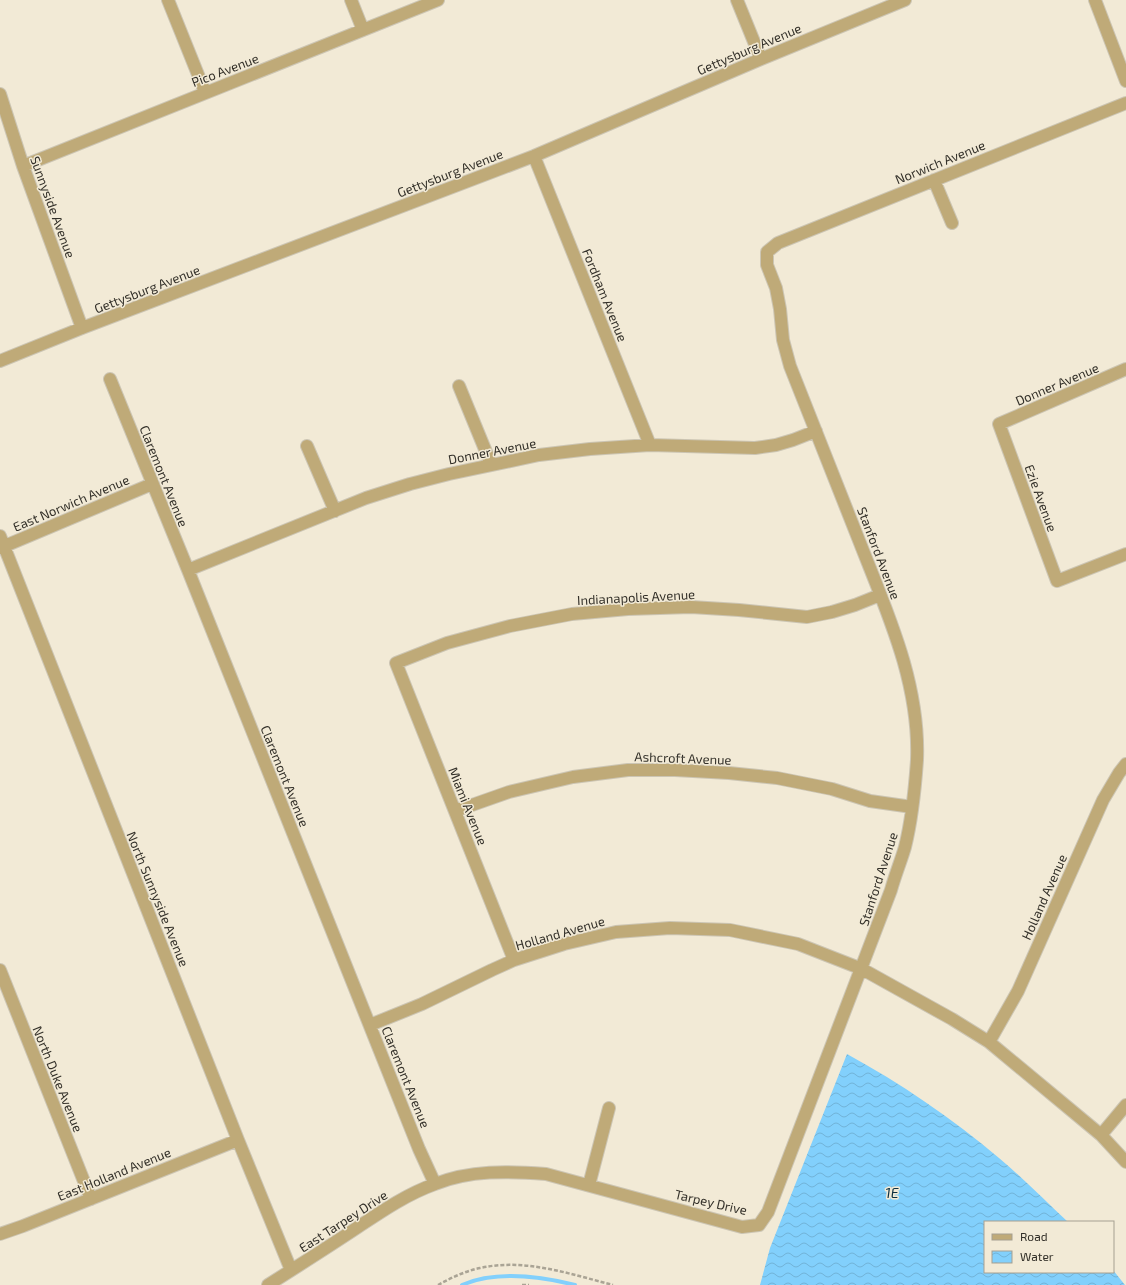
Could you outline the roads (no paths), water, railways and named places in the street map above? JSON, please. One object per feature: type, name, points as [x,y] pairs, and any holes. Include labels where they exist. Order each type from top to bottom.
[{"type":"street","points":[[168,0],[205,92]]},
{"type":"street","points":[[351,0],[364,30]]},
{"type":"street","name":"Pico Avenue","points":[[23,166],[438,0]]},
{"type":"street","points":[[737,0],[761,59]]},
{"type":"street","name":"Gettysburg Avenue","points":[[0,362],[82,328],[534,156],[761,59],[905,0]]},
{"type":"street","points":[[1094,0],[1126,81]]},
{"type":"street","name":"Sunnyside Avenue","points":[[0,94],[23,166],[82,328]]},
{"type":"street","name":"Norwich Avenue","points":[[767,252],[778,243],[1126,103]]},
{"type":"street","name":"Fordham Avenue","points":[[534,156],[650,445]]},
{"type":"street","points":[[934,180],[952,223]]},
{"type":"street","name":"Stanford Avenue","points":[[767,252],[767,265],[776,288],[783,340],[790,366],[880,594],[902,655],[912,701],[916,731],[917,759],[912,807],[905,847],[891,890],[862,968]]},
{"type":"street","name":"Donner Avenue","points":[[999,424],[1126,370]]},
{"type":"street","name":"Claremont Avenue","points":[[110,379],[188,570],[419,1149],[435,1184]]},
{"type":"street","points":[[459,386],[491,464]]},
{"type":"street","name":"Ezie Avenue","points":[[999,424],[1057,581],[1126,554]]},
{"type":"street","name":"Donner Avenue","points":[[188,570],[366,498],[410,484],[491,464],[590,449],[650,445],[755,448],[793,440],[816,430]]},
{"type":"street","points":[[308,446],[334,511]]},
{"type":"street","name":"East Norwich Avenue","points":[[1,543],[152,484]]},
{"type":"street","name":"North Sunnyside Avenue","points":[[1,543],[291,1270]]},
{"type":"street","name":"Indianapolis Avenue","points":[[396,663],[447,643],[510,626],[572,614],[691,607],[807,617],[832,612],[880,594]]},
{"type":"street","name":"Miami Avenue","points":[[396,663],[514,960]]},
{"type":"street","name":"Holland Avenue","points":[[989,1042],[1018,991],[1103,800],[1126,764]]},
{"type":"street","name":"Ashcroft Avenue","points":[[455,811],[509,792],[573,777],[628,770],[729,773],[776,778],[832,789],[870,801],[912,807]]},
{"type":"street","name":"Holland Avenue","points":[[370,1026],[422,1004],[514,960],[564,944],[616,932],[670,928],[730,930],[798,944],[862,968]]},
{"type":"street","points":[[862,968],[952,1019],[989,1042],[1101,1135],[1126,1162]]},
{"type":"street","name":"Tarpey Drive","points":[[435,1184],[463,1176],[488,1172],[515,1171],[546,1174],[742,1227],[758,1225],[768,1212],[862,968]]},
{"type":"street","name":"North Duke Avenue","points":[[0,970],[91,1199]]},
{"type":"street","points":[[1101,1135],[1126,1106]]},
{"type":"street","points":[[589,1185],[609,1108]]},
{"type":"street","name":"East Holland Avenue","points":[[0,1234],[238,1140]]},
{"type":"street","name":"East Tarpey Drive","points":[[268,1285],[395,1203],[435,1184]]},
{"type":"water","name":"1E","points":[[847,1054],[906,1089],[963,1129],[1008,1166],[1067,1221],[984,1221],[984,1273],[1114,1273],[1114,1271],[1125,1285],[760,1285],[770,1248]]},
{"type":"waterway","points":[[462,1285],[475,1280],[504,1276],[533,1277],[575,1285]]}]
